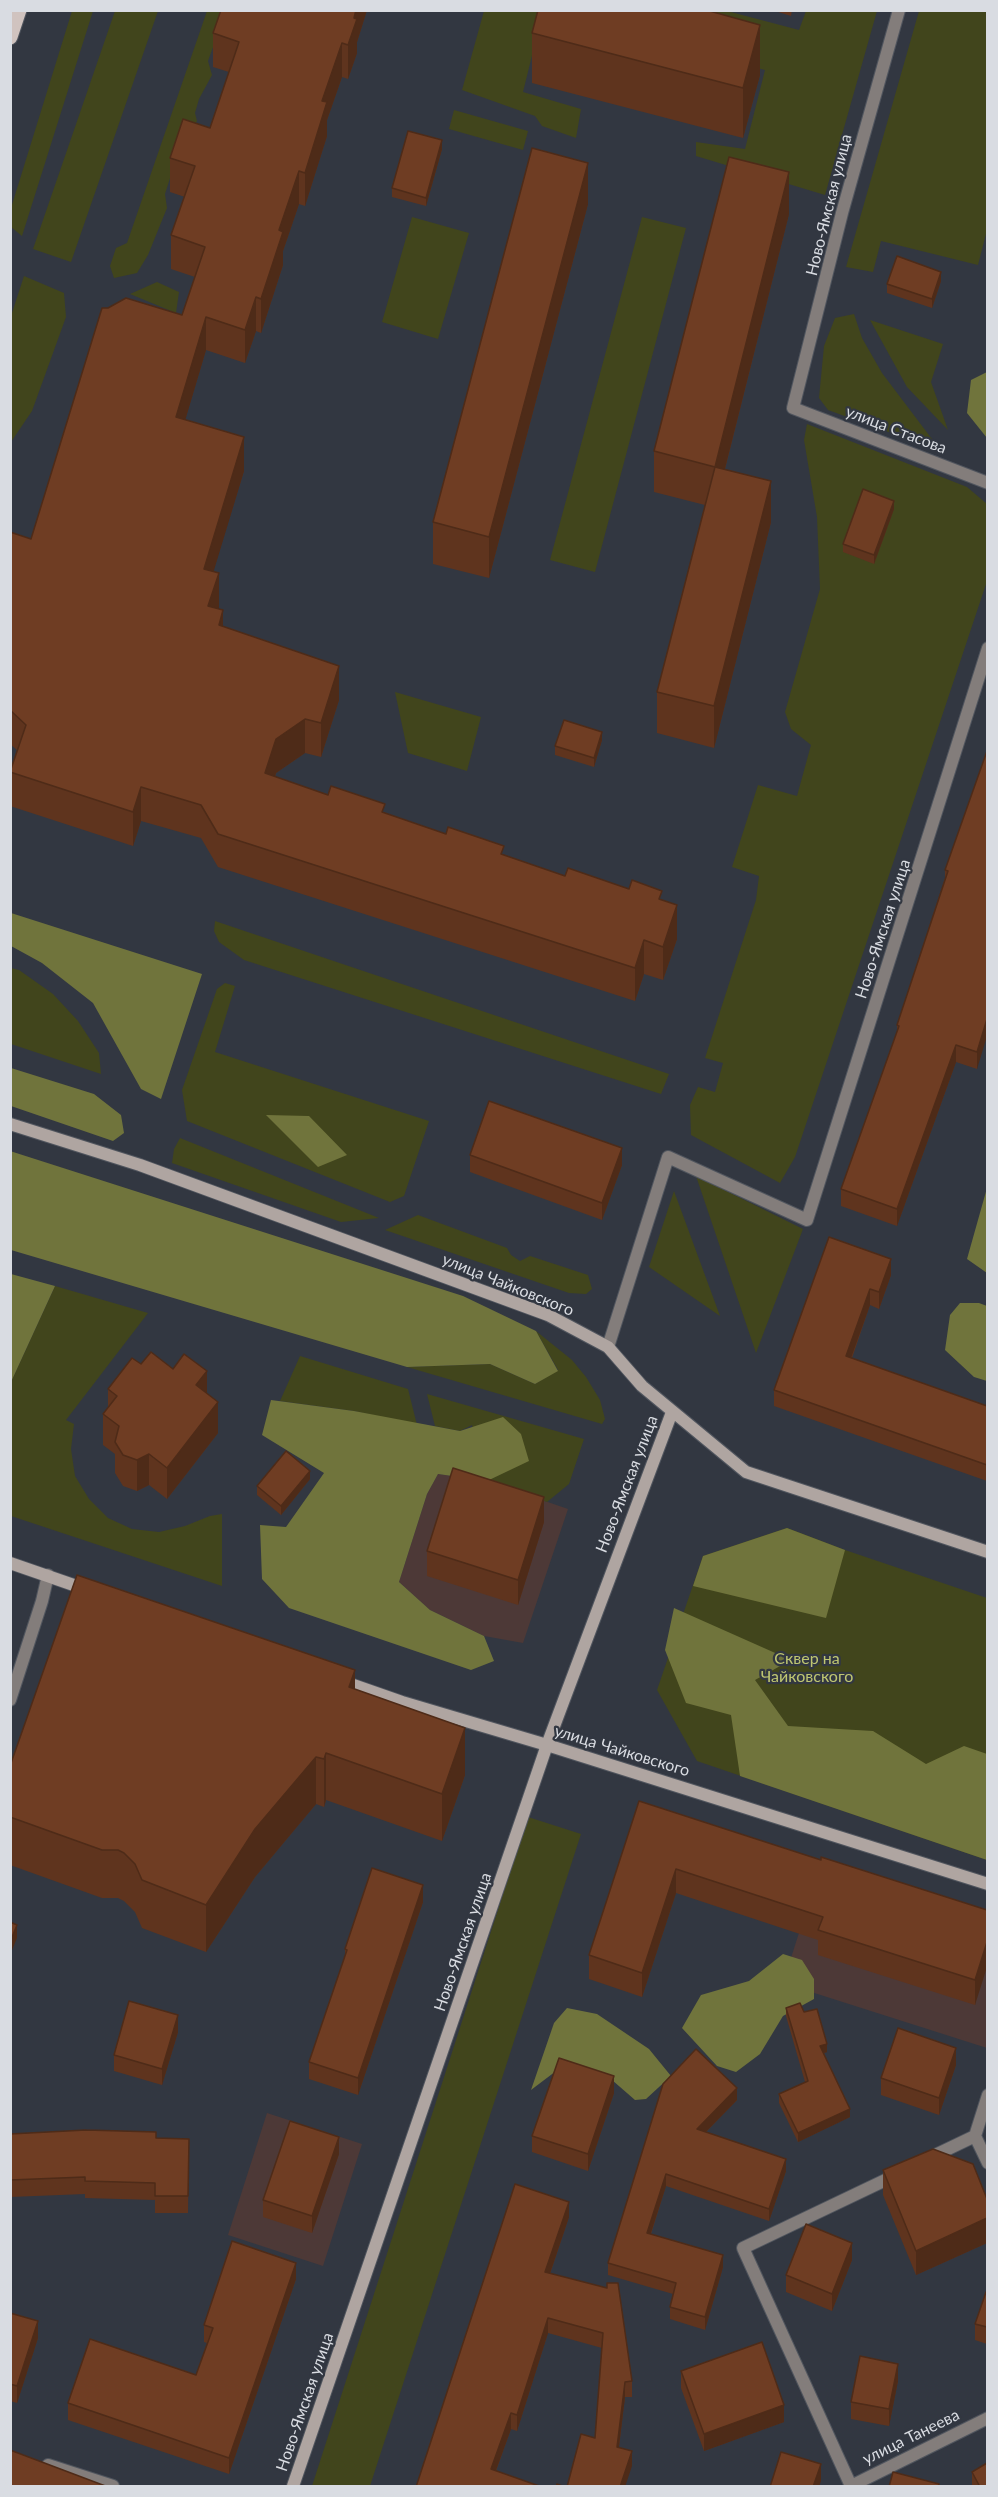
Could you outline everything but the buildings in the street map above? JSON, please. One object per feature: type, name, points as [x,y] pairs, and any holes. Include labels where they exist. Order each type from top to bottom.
[{"type":"main road","points":[[10,37],[19,10]]},
{"type":"main road","name":"улица Чайковского","points":[[10,1124],[140,1165],[548,1315],[608,1347],[642,1386],[746,1472],[987,1552]]},
{"type":"main road","name":"Ново-Ямская улица","points":[[293,2487],[547,1745],[672,1412]]},
{"type":"main road","points":[[10,1563],[103,1595]]},
{"type":"main road","name":"улица Чайковского","points":[[326,1675],[402,1702],[547,1745],[987,1884]]},
{"type":"street","name":"Ново-Ямская улица","points":[[793,408],[842,213],[898,10]]},
{"type":"street","name":"улица Стасова","points":[[793,408],[987,483]]},
{"type":"street","name":"Ново-Ямская улица","points":[[608,1347],[668,1157],[807,1220],[987,648]]},
{"type":"street","points":[[10,1700],[42,1601],[48,1575]]},
{"type":"street","points":[[987,2094],[975,2136],[987,2163]]},
{"type":"street","points":[[851,2486],[743,2248],[975,2136]]},
{"type":"street","name":"улица Танеева","points":[[851,2486],[987,2418]]},
{"type":"street","points":[[38,2461],[113,2487]]},
{"type":"shaded area","points":[[438,1474],[487,1481],[568,1509],[523,1643],[484,1636],[430,1610],[399,1582],[427,1494]]},
{"type":"shaded area","points":[[819,1870],[987,1923],[987,2048],[783,1983]]},
{"type":"shaded area","points":[[267,2113],[362,2144],[323,2266],[228,2235]]},
{"type":"green space","points":[[72,11],[93,11],[22,236],[11,227],[11,208]]},
{"type":"green space","points":[[115,11],[158,11],[71,262],[33,249]]},
{"type":"green space","points":[[207,11],[234,11],[221,25],[208,61],[212,75],[199,99],[195,113],[197,121],[179,150],[165,194],[167,208],[148,255],[137,273],[114,278],[110,266],[116,248],[127,243]]},
{"type":"green space","points":[[484,11],[727,11],[799,30],[806,11],[877,11],[825,195],[696,156],[696,142],[745,149],[765,70],[542,15],[523,92],[581,109],[576,138],[542,126],[535,116],[462,90]]},
{"type":"green space","points":[[919,11],[987,11],[988,226],[978,265],[881,241],[873,272],[846,267]]},
{"type":"green space","points":[[454,110],[528,131],[523,150],[449,129]]},
{"type":"green space","points":[[412,217],[469,233],[438,339],[382,322]]},
{"type":"green space","points":[[642,217],[686,228],[595,572],[550,560]]},
{"type":"green space","points":[[24,276],[64,293],[66,317],[32,411],[11,442],[11,316]]},
{"type":"green space","points":[[157,282],[179,292],[176,313],[130,294]]},
{"type":"green space","points":[[854,314],[862,338],[882,373],[941,451],[828,410],[819,398],[824,346],[835,318]]},
{"type":"green space","points":[[870,320],[943,344],[931,382],[948,430],[907,387]]},
{"type":"green space","points":[[987,372],[987,438],[967,413],[971,380]]},
{"type":"green space","points":[[807,424],[967,487],[987,504],[987,581],[795,1157],[780,1183],[691,1135],[690,1105],[698,1087],[715,1092],[723,1063],[705,1058],[756,900],[759,876],[732,867],[758,785],[797,796],[811,745],[791,729],[785,712],[820,589],[817,517],[804,440]]},
{"type":"green space","points":[[395,692],[481,717],[467,771],[408,753]]},
{"type":"green space","points":[[11,913],[202,974],[161,1099],[141,1089],[93,1003],[42,963],[11,946]]},
{"type":"green space","points":[[215,921],[669,1074],[661,1094],[244,960],[219,942],[214,931]]},
{"type":"green space","points":[[11,968],[19,970],[53,994],[78,1021],[99,1053],[101,1074],[11,1044]]},
{"type":"green space","points":[[225,983],[235,986],[215,1052],[429,1121],[404,1196],[390,1202],[187,1121],[182,1090],[217,989]]},
{"type":"green space","points":[[11,1068],[94,1094],[121,1115],[124,1133],[113,1141],[11,1106]]},
{"type":"green space","points":[[266,1115],[309,1116],[347,1155],[318,1167]]},
{"type":"green space","points":[[180,1138],[379,1218],[341,1222],[172,1163],[174,1149]]},
{"type":"green space","points":[[10,1151],[463,1296],[536,1331],[558,1371],[535,1384],[490,1364],[407,1367],[11,1250]]},
{"type":"green space","points":[[696,1176],[803,1229],[756,1353]]},
{"type":"green space","points":[[987,1188],[988,1273],[967,1259]]},
{"type":"green space","points":[[674,1191],[720,1316],[649,1267]]},
{"type":"green space","points":[[418,1215],[507,1248],[511,1255],[520,1261],[530,1256],[588,1275],[592,1289],[586,1294],[569,1293],[385,1230]]},
{"type":"green space","points":[[10,1274],[55,1286],[11,1382]]},
{"type":"green space","points":[[55,1286],[148,1313],[66,1420],[74,1424],[71,1449],[75,1476],[89,1499],[108,1518],[132,1529],[159,1532],[222,1514],[222,1586],[11,1516],[11,1382]]},
{"type":"green space","points":[[960,1303],[979,1303],[987,1306],[987,1381],[974,1377],[945,1350],[950,1315]]},
{"type":"green space","points":[[536,1331],[572,1360],[586,1377],[600,1400],[605,1419],[602,1424],[407,1367],[490,1364],[535,1384],[558,1370]]},
{"type":"green space","points":[[300,1356],[408,1389],[417,1425],[354,1411],[280,1401]]},
{"type":"green space","points":[[427,1394],[584,1439],[569,1484],[547,1502],[487,1481],[472,1425],[460,1431],[435,1426]]},
{"type":"green space","points":[[271,1400],[354,1411],[460,1431],[503,1417],[521,1434],[529,1461],[487,1481],[438,1474],[427,1494],[399,1582],[430,1610],[484,1636],[494,1661],[471,1670],[289,1608],[262,1579],[260,1525],[286,1527],[324,1473],[262,1435]]},
{"type":"green space","name":"Сквер на Чайковского","points":[[787,1528],[987,1598],[987,1860],[697,1761],[657,1690],[703,1556]]},
{"type":"green space","points":[[787,1528],[845,1550],[826,1618],[693,1586],[703,1556]]},
{"type":"green space","points":[[674,1608],[791,1660],[755,1680],[788,1726],[873,1731],[926,1764],[964,1746],[987,1754],[987,1860],[740,1776],[731,1715],[686,1703],[665,1650]]},
{"type":"green space","points":[[528,1817],[581,1834],[370,2486],[312,2486]]},
{"type":"green space","points":[[783,1954],[802,1960],[814,1979],[814,1999],[783,2016],[760,2054],[736,2072],[717,2066],[682,2028],[701,1995],[749,1981]]},
{"type":"green space","points":[[567,2008],[597,2014],[649,2049],[671,2076],[646,2099],[635,2100],[612,2080],[564,2065],[531,2090],[554,2023]]}]
